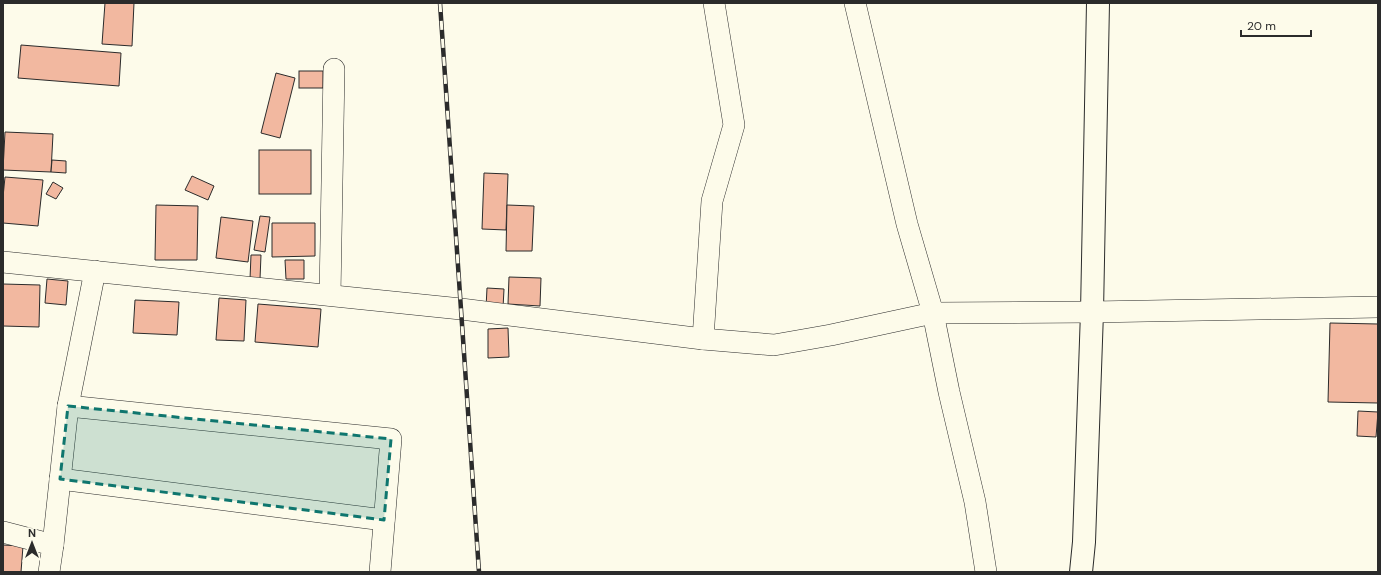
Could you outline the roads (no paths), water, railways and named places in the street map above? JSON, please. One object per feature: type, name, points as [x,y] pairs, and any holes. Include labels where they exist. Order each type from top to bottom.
[{"type":"street","points":[[703,339],[712,201],[734,125],[714,3]]},
{"type":"street","points":[[855,3],[907,224],[933,313],[949,392],[975,502],[986,572]]},
{"type":"street","points":[[1081,572],[1084,542],[1092,312],[1098,3]]},
{"type":"street","points":[[330,295],[334,69]]},
{"type":"street","points":[[3,262],[461,309],[703,339],[774,345],[933,313],[1378,307]]},
{"type":"street","points":[[49,572],[68,406],[95,271]]},
{"type":"street","points":[[68,406],[391,439],[380,572]]},
{"type":"street","points":[[60,479],[384,520]]},
{"type":"street","points":[[3,532],[53,545]]},
{"type":"railway","points":[[440,3],[479,572]]}]
